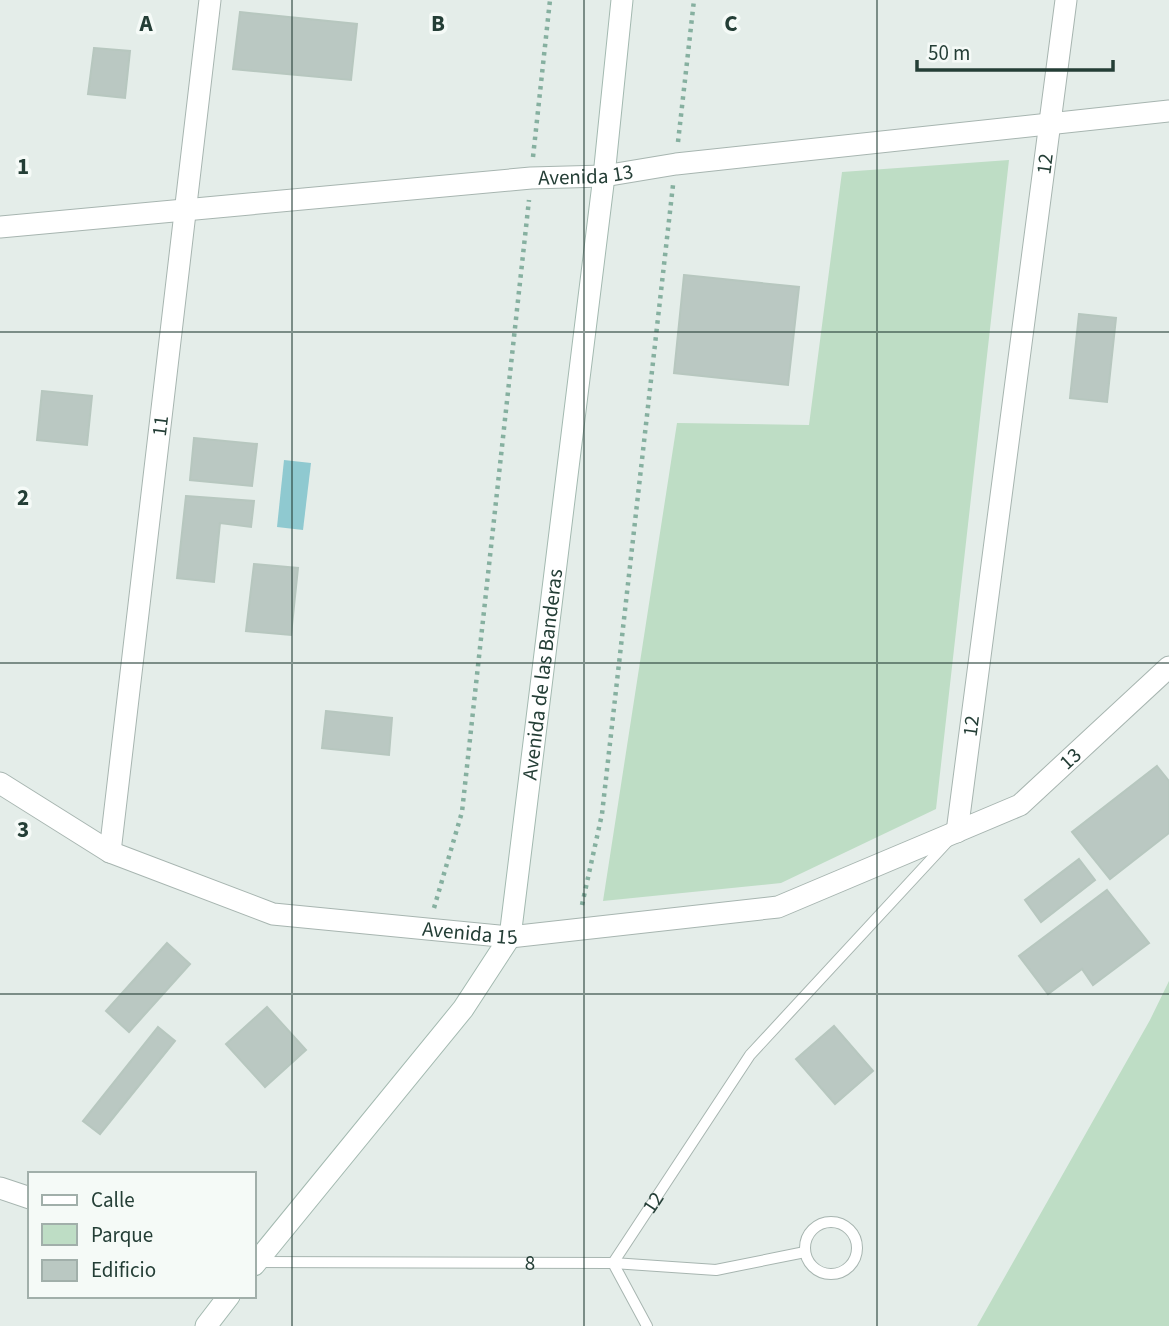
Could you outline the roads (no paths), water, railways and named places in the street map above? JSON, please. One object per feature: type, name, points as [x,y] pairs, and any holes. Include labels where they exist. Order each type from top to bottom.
[{"type":"street","name":"11","points":[[110,852],[210,0]]},
{"type":"street","name":"Avenida de las Banderas","points":[[256,1261],[463,1009],[510,937],[604,176],[622,0]]},
{"type":"street","name":"12","points":[[957,832],[1066,0]]},
{"type":"street","name":"Avenida 13","points":[[0,227],[531,178],[604,176],[676,164],[1169,111]]},
{"type":"street","name":"13","points":[[957,832],[1020,805],[1169,667]]},
{"type":"street","name":"Avenida 15","points":[[0,783],[110,852],[272,914],[510,937],[778,907],[957,832]]},
{"type":"street","points":[[0,1188],[28,1197]]},
{"type":"street","points":[[206,1326],[227,1298]]},
{"type":"lane","name":"12","points":[[613,1263],[750,1055],[957,832]]},
{"type":"lane","points":[[822,1223],[846,1226],[855,1239],[856,1255],[852,1262],[839,1272],[822,1272],[814,1268],[805,1252],[808,1235],[822,1223]]},
{"type":"lane","name":"8","points":[[256,1263],[613,1263],[716,1270],[805,1252]]},
{"type":"lane","points":[[613,1263],[647,1326]]},
{"type":"water","points":[[284,460],[311,463],[303,530],[277,527]]}]
